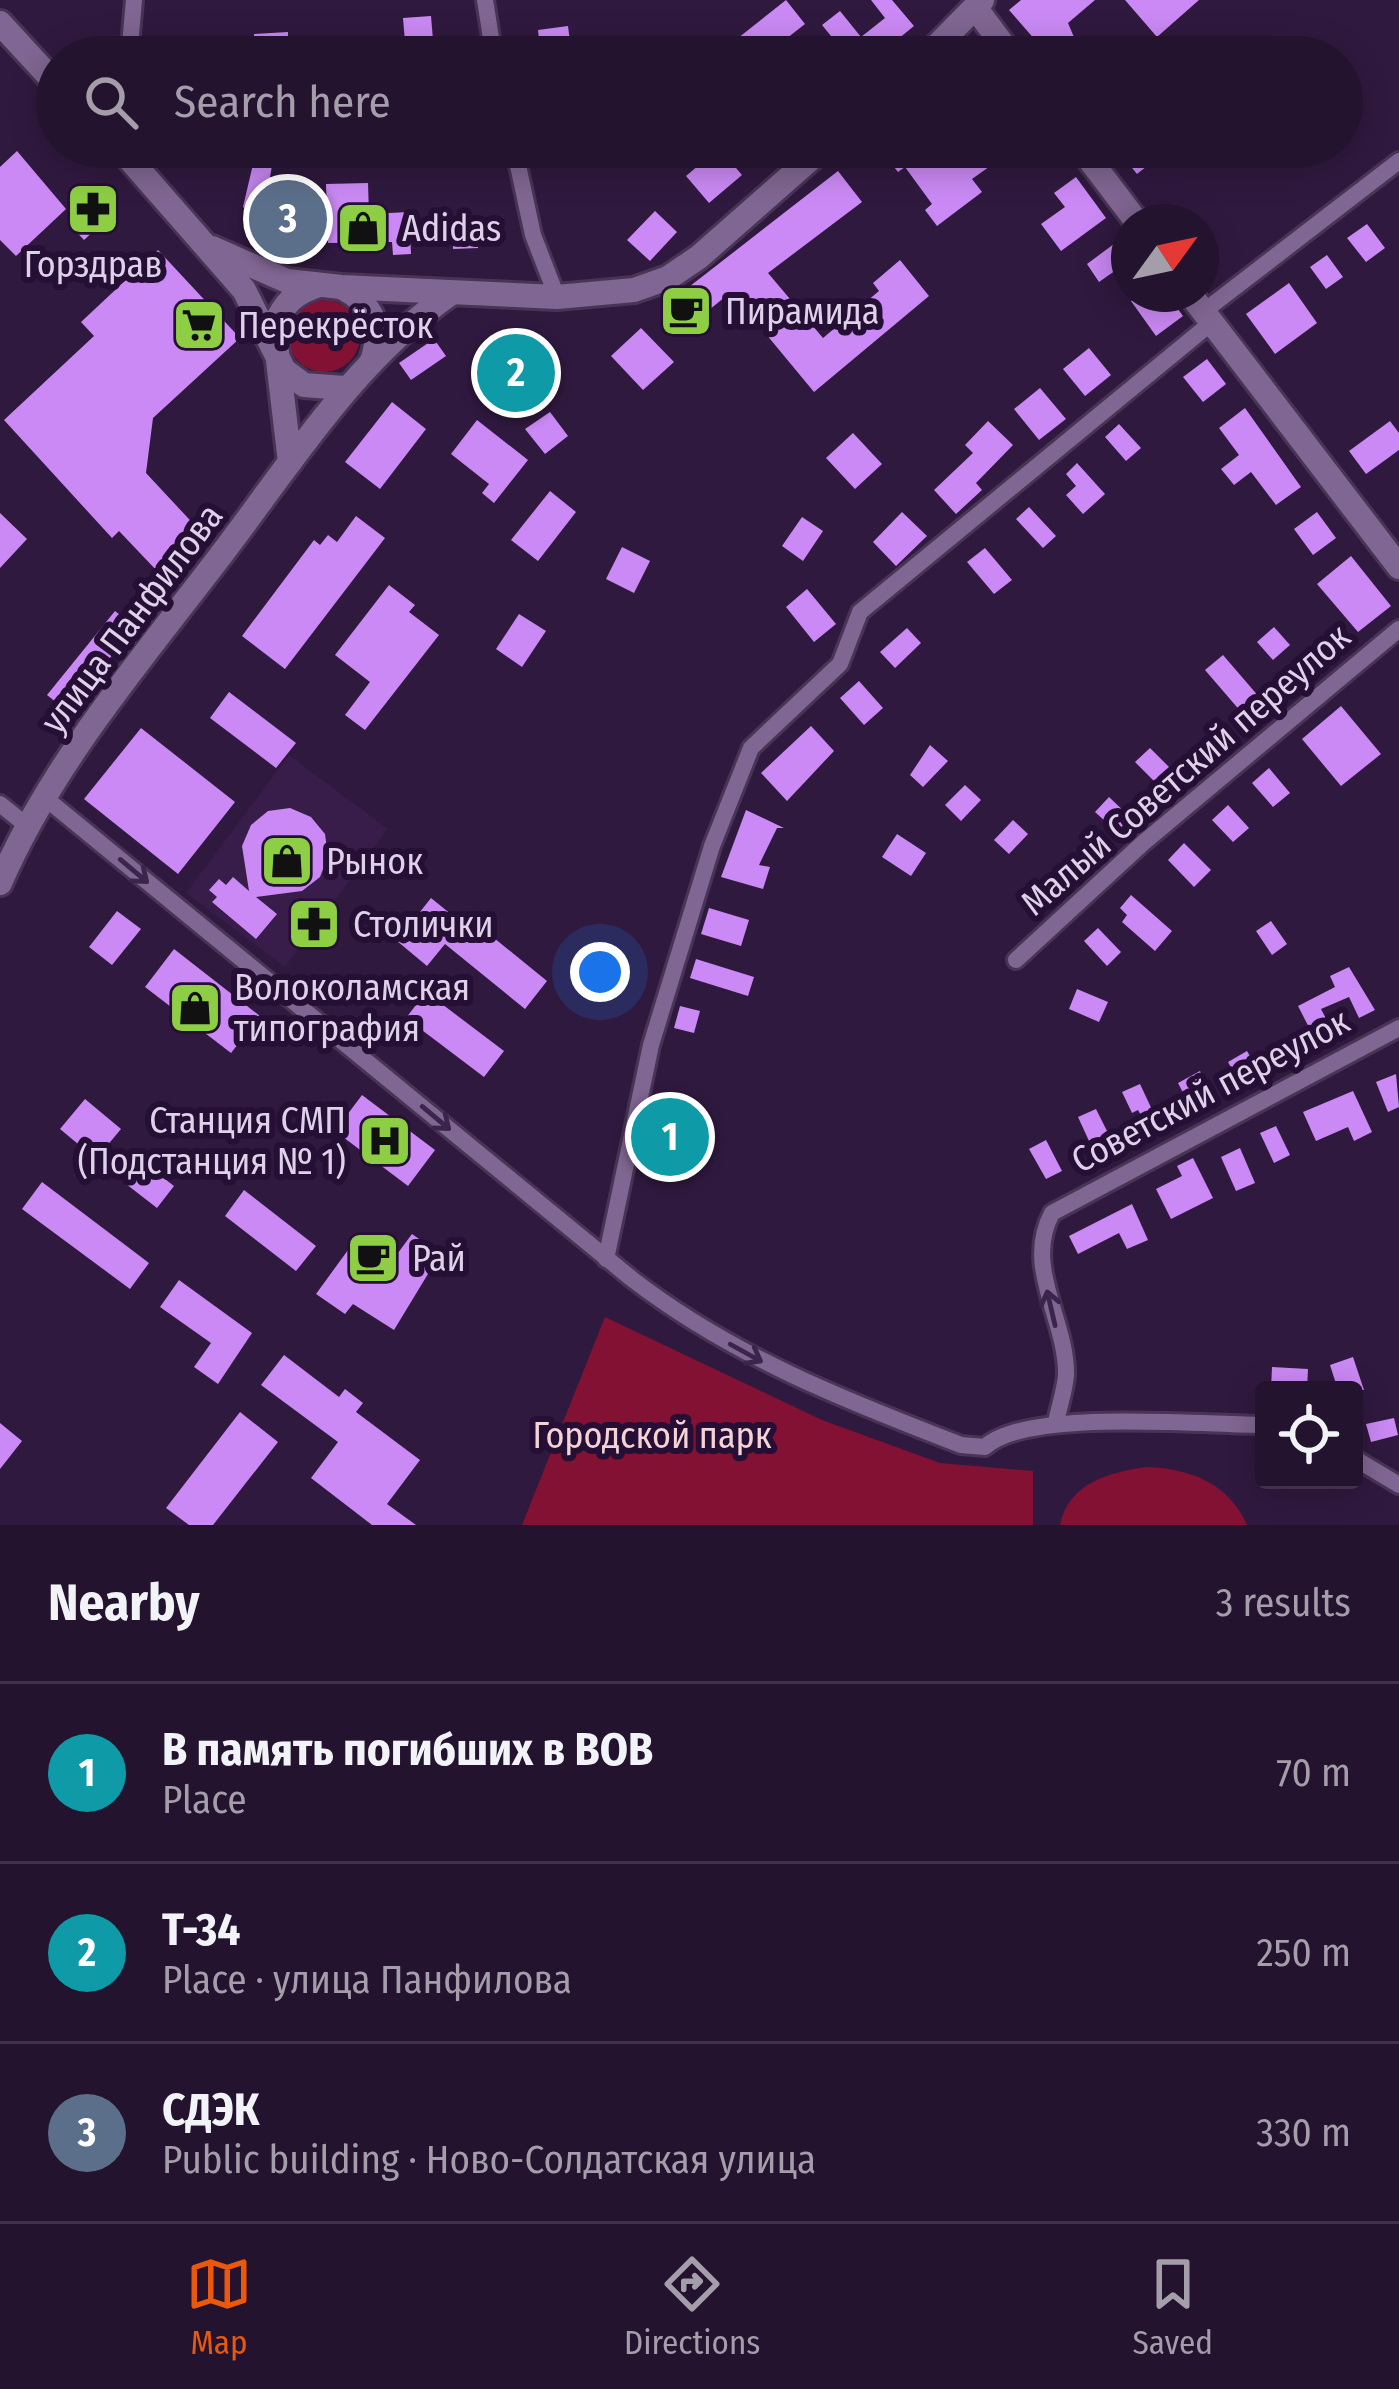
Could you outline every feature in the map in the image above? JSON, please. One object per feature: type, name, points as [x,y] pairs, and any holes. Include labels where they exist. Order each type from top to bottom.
[{"type":"main road","points":[[946,36],[978,3],[999,36]]},
{"type":"main road","points":[[0,23],[36,62]]},
{"type":"main road","points":[[139,168],[244,290],[284,370],[304,385],[344,388]]},
{"type":"main road","points":[[212,248],[272,276],[331,286],[556,297],[634,290],[668,278],[799,168]]},
{"type":"main road","points":[[1096,168],[1123,204]]},
{"type":"main road","points":[[290,462],[274,350],[274,326],[283,306],[299,291],[331,286],[358,296],[374,317],[378,334],[371,363]]},
{"type":"main road","name":"улица Панфилова","points":[[0,883],[44,797],[344,388],[418,316],[450,294]]},
{"type":"main road","points":[[1203,312],[1399,567]]},
{"type":"street","points":[[131,36],[134,0]]},
{"type":"street","points":[[485,0],[491,36]]},
{"type":"street","points":[[1219,296],[1399,161]]},
{"type":"street","points":[[519,168],[533,235],[556,297]]},
{"type":"street","points":[[606,1259],[651,1046],[712,846],[751,748],[840,664],[860,612],[1199,312]]},
{"type":"street","name":"Малый Советский переулок","points":[[1016,960],[1143,843],[1399,629]]},
{"type":"street","points":[[44,797],[606,1259],[681,1317],[797,1382],[961,1445],[986,1448],[998,1436],[1056,1422],[1255,1425]]},
{"type":"street","points":[[0,804],[26,825]]},
{"type":"street","name":"Советский переулок","points":[[1056,1422],[1066,1372],[1042,1268],[1044,1229],[1052,1213],[1399,1028]]},
{"type":"street","points":[[1363,1463],[1399,1484]]},
{"type":"shaded area","name":"Рынок","points":[[289,755],[388,829],[285,967],[186,893]]},
{"type":"green space","points":[[324,300],[349,311],[360,336],[349,361],[324,372],[299,361],[288,336],[299,311]]},
{"type":"green space","name":"Городской парк","points":[[605,1317],[822,1420],[940,1463],[1033,1471],[1033,1525],[522,1525]]},
{"type":"green space","points":[[1147,1467],[1206,1481],[1230,1498],[1247,1525],[1060,1525],[1072,1499],[1093,1482]]},
{"type":"building","points":[[786,0],[805,24],[790,36],[741,36]]},
{"type":"building","points":[[871,0],[892,0],[914,26],[902,36],[862,36],[885,18]]},
{"type":"building","points":[[1021,0],[1095,0],[1068,23],[1074,36],[1032,36],[1009,10]]},
{"type":"building","points":[[1125,0],[1199,0],[1158,36]]},
{"type":"building","points":[[840,11],[860,36],[831,36],[822,25]]},
{"type":"building","points":[[431,16],[433,36],[404,36],[403,18]]},
{"type":"building","points":[[568,26],[569,36],[539,36],[538,30]]},
{"type":"building","points":[[288,32],[288,36],[254,36]]},
{"type":"building","points":[[17,151],[66,209],[16,256],[0,240],[0,167]]},
{"type":"building","points":[[252,168],[272,168],[270,177],[309,183],[302,225],[256,217],[243,207]]},
{"type":"building","points":[[695,168],[736,168],[742,175],[709,203],[686,176]]},
{"type":"building","points":[[906,168],[987,168],[972,179],[982,192],[937,226],[925,210],[932,204]]},
{"type":"building","points":[[838,171],[862,202],[768,273],[823,338],[879,291],[873,283],[900,260],[929,296],[814,392],[731,292],[687,328],[667,304]]},
{"type":"building","points":[[1076,177],[1106,218],[1061,251],[1041,224],[1065,207],[1054,193]]},
{"type":"building","points":[[368,183],[369,214],[409,212],[411,254],[393,255],[392,242],[328,243],[326,184]]},
{"type":"building","points":[[97,200],[111,215],[84,240],[70,225]]},
{"type":"building","points":[[655,211],[677,232],[650,261],[627,240]]},
{"type":"building","points":[[1367,224],[1385,248],[1366,262],[1347,238]]},
{"type":"building","points":[[477,227],[478,248],[453,249],[453,228]]},
{"type":"building","points":[[1111,246],[1111,274],[1099,282],[1087,264]]},
{"type":"building","points":[[158,250],[240,338],[153,418],[146,473],[201,532],[158,572],[119,531],[112,538],[4,420],[94,336],[81,322]]},
{"type":"building","points":[[1327,255],[1343,277],[1326,289],[1310,267]]},
{"type":"building","points":[[1289,283],[1317,323],[1275,354],[1246,314]]},
{"type":"building","points":[[1139,312],[1180,312],[1183,316],[1156,336]]},
{"type":"building","points":[[641,328],[674,362],[643,390],[611,356]]},
{"type":"building","points":[[434,339],[446,356],[411,380],[399,363]]},
{"type":"building","points":[[1089,348],[1111,375],[1085,396],[1063,369]]},
{"type":"building","points":[[1207,359],[1226,384],[1203,402],[1183,377]]},
{"type":"building","points":[[1040,388],[1066,419],[1039,440],[1014,409]]},
{"type":"building","points":[[392,402],[426,429],[380,489],[345,462]]},
{"type":"building","points":[[1245,408],[1301,487],[1276,505],[1251,472],[1234,485],[1221,469],[1239,455],[1219,428]]},
{"type":"building","points":[[550,412],[568,436],[545,454],[525,429]]},
{"type":"building","points":[[477,420],[528,460],[494,503],[482,493],[489,484],[451,454]]},
{"type":"building","points":[[988,421],[1013,445],[976,483],[982,490],[956,514],[934,490],[973,453],[965,445]]},
{"type":"building","points":[[1390,421],[1399,433],[1399,450],[1366,474],[1349,451]]},
{"type":"building","points":[[1119,424],[1141,448],[1126,461],[1105,437]]},
{"type":"building","points":[[853,433],[882,464],[855,489],[826,458]]},
{"type":"building","points":[[1077,463],[1105,494],[1083,514],[1066,495],[1076,486],[1066,474]]},
{"type":"building","points":[[550,491],[576,512],[538,561],[511,540]]},
{"type":"building","points":[[1029,507],[1056,536],[1043,548],[1016,519]]},
{"type":"building","points":[[902,512],[927,536],[896,566],[873,542]]},
{"type":"building","points":[[1317,512],[1336,538],[1313,555],[1294,529]]},
{"type":"building","points":[[0,513],[27,539],[0,568]]},
{"type":"building","points":[[356,516],[385,538],[285,669],[242,636],[314,540],[320,545],[328,535],[337,542]]},
{"type":"building","points":[[802,517],[823,531],[803,561],[782,546]]},
{"type":"building","points":[[622,547],[650,561],[634,593],[606,579]]},
{"type":"building","points":[[985,548],[1012,580],[994,594],[967,562]]},
{"type":"building","points":[[1351,556],[1391,606],[1358,632],[1317,584]]},
{"type":"building","points":[[389,585],[415,605],[409,612],[439,635],[365,730],[345,715],[370,682],[335,655]]},
{"type":"building","points":[[807,589],[836,624],[814,642],[786,607]]},
{"type":"building","points":[[115,611],[135,627],[67,711],[47,695]]},
{"type":"building","points":[[519,614],[546,631],[522,667],[496,649]]},
{"type":"building","points":[[1274,627],[1290,645],[1273,660],[1257,642]]},
{"type":"building","points":[[907,628],[921,643],[895,668],[880,652]]},
{"type":"building","points":[[1223,655],[1266,705],[1248,720],[1205,670]]},
{"type":"building","points":[[859,681],[883,708],[864,725],[840,698]]},
{"type":"building","points":[[229,692],[296,743],[276,768],[210,718]]},
{"type":"building","points":[[1341,706],[1381,754],[1341,786],[1302,739]]},
{"type":"building","points":[[811,726],[834,751],[787,801],[761,773]]},
{"type":"building","points":[[141,728],[235,802],[178,874],[84,799]]},
{"type":"building","points":[[930,745],[948,761],[923,787],[910,775]]},
{"type":"building","points":[[1150,748],[1173,771],[1158,785],[1135,762]]},
{"type":"building","points":[[1269,768],[1290,793],[1273,807],[1252,783]]},
{"type":"building","points":[[965,785],[981,800],[961,821],[945,805]]},
{"type":"building","points":[[1109,797],[1130,817],[1117,832],[1095,812]]},
{"type":"building","points":[[1228,805],[1249,828],[1233,842],[1212,820]]},
{"type":"building","points":[[290,808],[311,817],[325,834],[328,856],[320,877],[302,891],[256,897],[277,914],[256,939],[212,902],[217,897],[209,890],[219,879],[226,885],[233,877],[249,891],[242,846],[251,825],[268,811]]},
{"type":"building","points":[[746,810],[784,828],[777,828],[759,865],[770,867],[763,889],[721,877]]},
{"type":"building","points":[[1013,820],[1028,834],[1009,854],[994,840]]},
{"type":"building","points":[[897,834],[926,853],[911,876],[882,857]]},
{"type":"building","points":[[1184,843],[1211,870],[1194,887],[1168,860]]},
{"type":"building","points":[[1061,861],[1077,874],[1060,897],[1043,884]]},
{"type":"building","points":[[1131,895],[1172,931],[1155,951],[1122,922],[1127,915],[1120,908]]},
{"type":"building","points":[[431,898],[473,932],[478,925],[547,981],[525,1009],[445,944],[427,966],[397,941]]},
{"type":"building","points":[[709,908],[749,920],[741,946],[701,934]]},
{"type":"building","points":[[117,911],[141,929],[112,965],[89,947]]},
{"type":"building","points":[[1271,921],[1287,944],[1272,955],[1256,931]]},
{"type":"building","points":[[1098,928],[1121,952],[1107,966],[1084,941]]},
{"type":"building","points":[[174,949],[260,1016],[231,1053],[145,987]]},
{"type":"building","points":[[696,959],[754,977],[748,996],[690,978]]},
{"type":"building","points":[[1349,967],[1375,1010],[1359,1018],[1349,997],[1321,1009],[1334,1034],[1317,1043],[1298,1006],[1335,987],[1330,976]]},
{"type":"building","points":[[1077,989],[1108,1002],[1099,1022],[1069,1009]]},
{"type":"building","points":[[426,992],[504,1051],[484,1077],[406,1018]]},
{"type":"building","points":[[680,1006],[700,1011],[694,1033],[674,1028]]},
{"type":"building","points":[[1247,1051],[1259,1072],[1239,1082],[1228,1062]]},
{"type":"building","points":[[1200,1071],[1212,1094],[1190,1106],[1178,1083]]},
{"type":"building","points":[[1396,1074],[1399,1107],[1388,1112],[1376,1082]]},
{"type":"building","points":[[1140,1084],[1155,1116],[1144,1121],[1138,1110],[1132,1113],[1122,1092]]},
{"type":"building","points":[[1353,1091],[1372,1132],[1354,1141],[1348,1127],[1316,1141],[1303,1112]]},
{"type":"building","name":"Станция СМП (Подстанция № 1)","points":[[362,1095],[435,1150],[408,1186],[335,1131]]},
{"type":"building","points":[[85,1099],[121,1129],[96,1159],[60,1129]]},
{"type":"building","points":[[1096,1109],[1114,1145],[1095,1154],[1078,1117]]},
{"type":"building","points":[[1276,1126],[1290,1155],[1274,1163],[1260,1133]]},
{"type":"building","points":[[1046,1140],[1062,1171],[1046,1179],[1029,1149]]},
{"type":"building","points":[[1240,1148],[1255,1183],[1236,1191],[1221,1157]]},
{"type":"building","points":[[1193,1158],[1213,1198],[1171,1219],[1156,1189],[1182,1176],[1177,1166]]},
{"type":"building","points":[[143,1162],[174,1186],[157,1208],[126,1184]]},
{"type":"building","points":[[42,1182],[149,1263],[130,1289],[22,1209]]},
{"type":"building","points":[[244,1190],[316,1246],[296,1271],[225,1216]]},
{"type":"building","points":[[1132,1204],[1148,1240],[1127,1249],[1119,1233],[1078,1254],[1069,1236]]},
{"type":"building","points":[[412,1234],[446,1258],[436,1273],[431,1269],[394,1330],[353,1304],[345,1314],[316,1294],[348,1250],[365,1262],[375,1248],[392,1261]]},
{"type":"building","points":[[179,1280],[252,1333],[218,1384],[194,1367],[211,1343],[160,1307]]},
{"type":"building","points":[[284,1355],[339,1397],[345,1389],[363,1403],[356,1412],[420,1460],[387,1504],[416,1525],[372,1525],[311,1478],[338,1442],[261,1385]]},
{"type":"building","points":[[1353,1357],[1361,1381],[1335,1381],[1330,1365]]},
{"type":"building","points":[[1272,1367],[1308,1369],[1307,1381],[1271,1381]]},
{"type":"building","points":[[240,1412],[278,1442],[213,1525],[189,1525],[166,1508]]},
{"type":"building","points":[[1394,1418],[1398,1435],[1371,1442],[1366,1424]]},
{"type":"building","points":[[0,1423],[22,1441],[0,1469]]},
{"type":"place","name":"Горздрав","points":[[93,209]]},
{"type":"place","name":"СДЭК","points":[[288,219]]},
{"type":"place","name":"Adidas","points":[[363,228]]},
{"type":"place","name":"Пирамида","points":[[686,311]]},
{"type":"place","name":"Перекрёсток","points":[[199,325]]},
{"type":"place","name":"Т-34","points":[[516,373]]},
{"type":"place","name":"Рынок","points":[[287,861]]},
{"type":"place","name":"Столички","points":[[314,924]]},
{"type":"place","name":"Волоколамская типография","points":[[195,1008]]},
{"type":"place","name":"В память погибших в ВОВ","points":[[670,1137]]},
{"type":"place","name":"Станция СМП (Подстанция № 1)","points":[[385,1141]]},
{"type":"place","name":"Рай","points":[[373,1258]]}]
